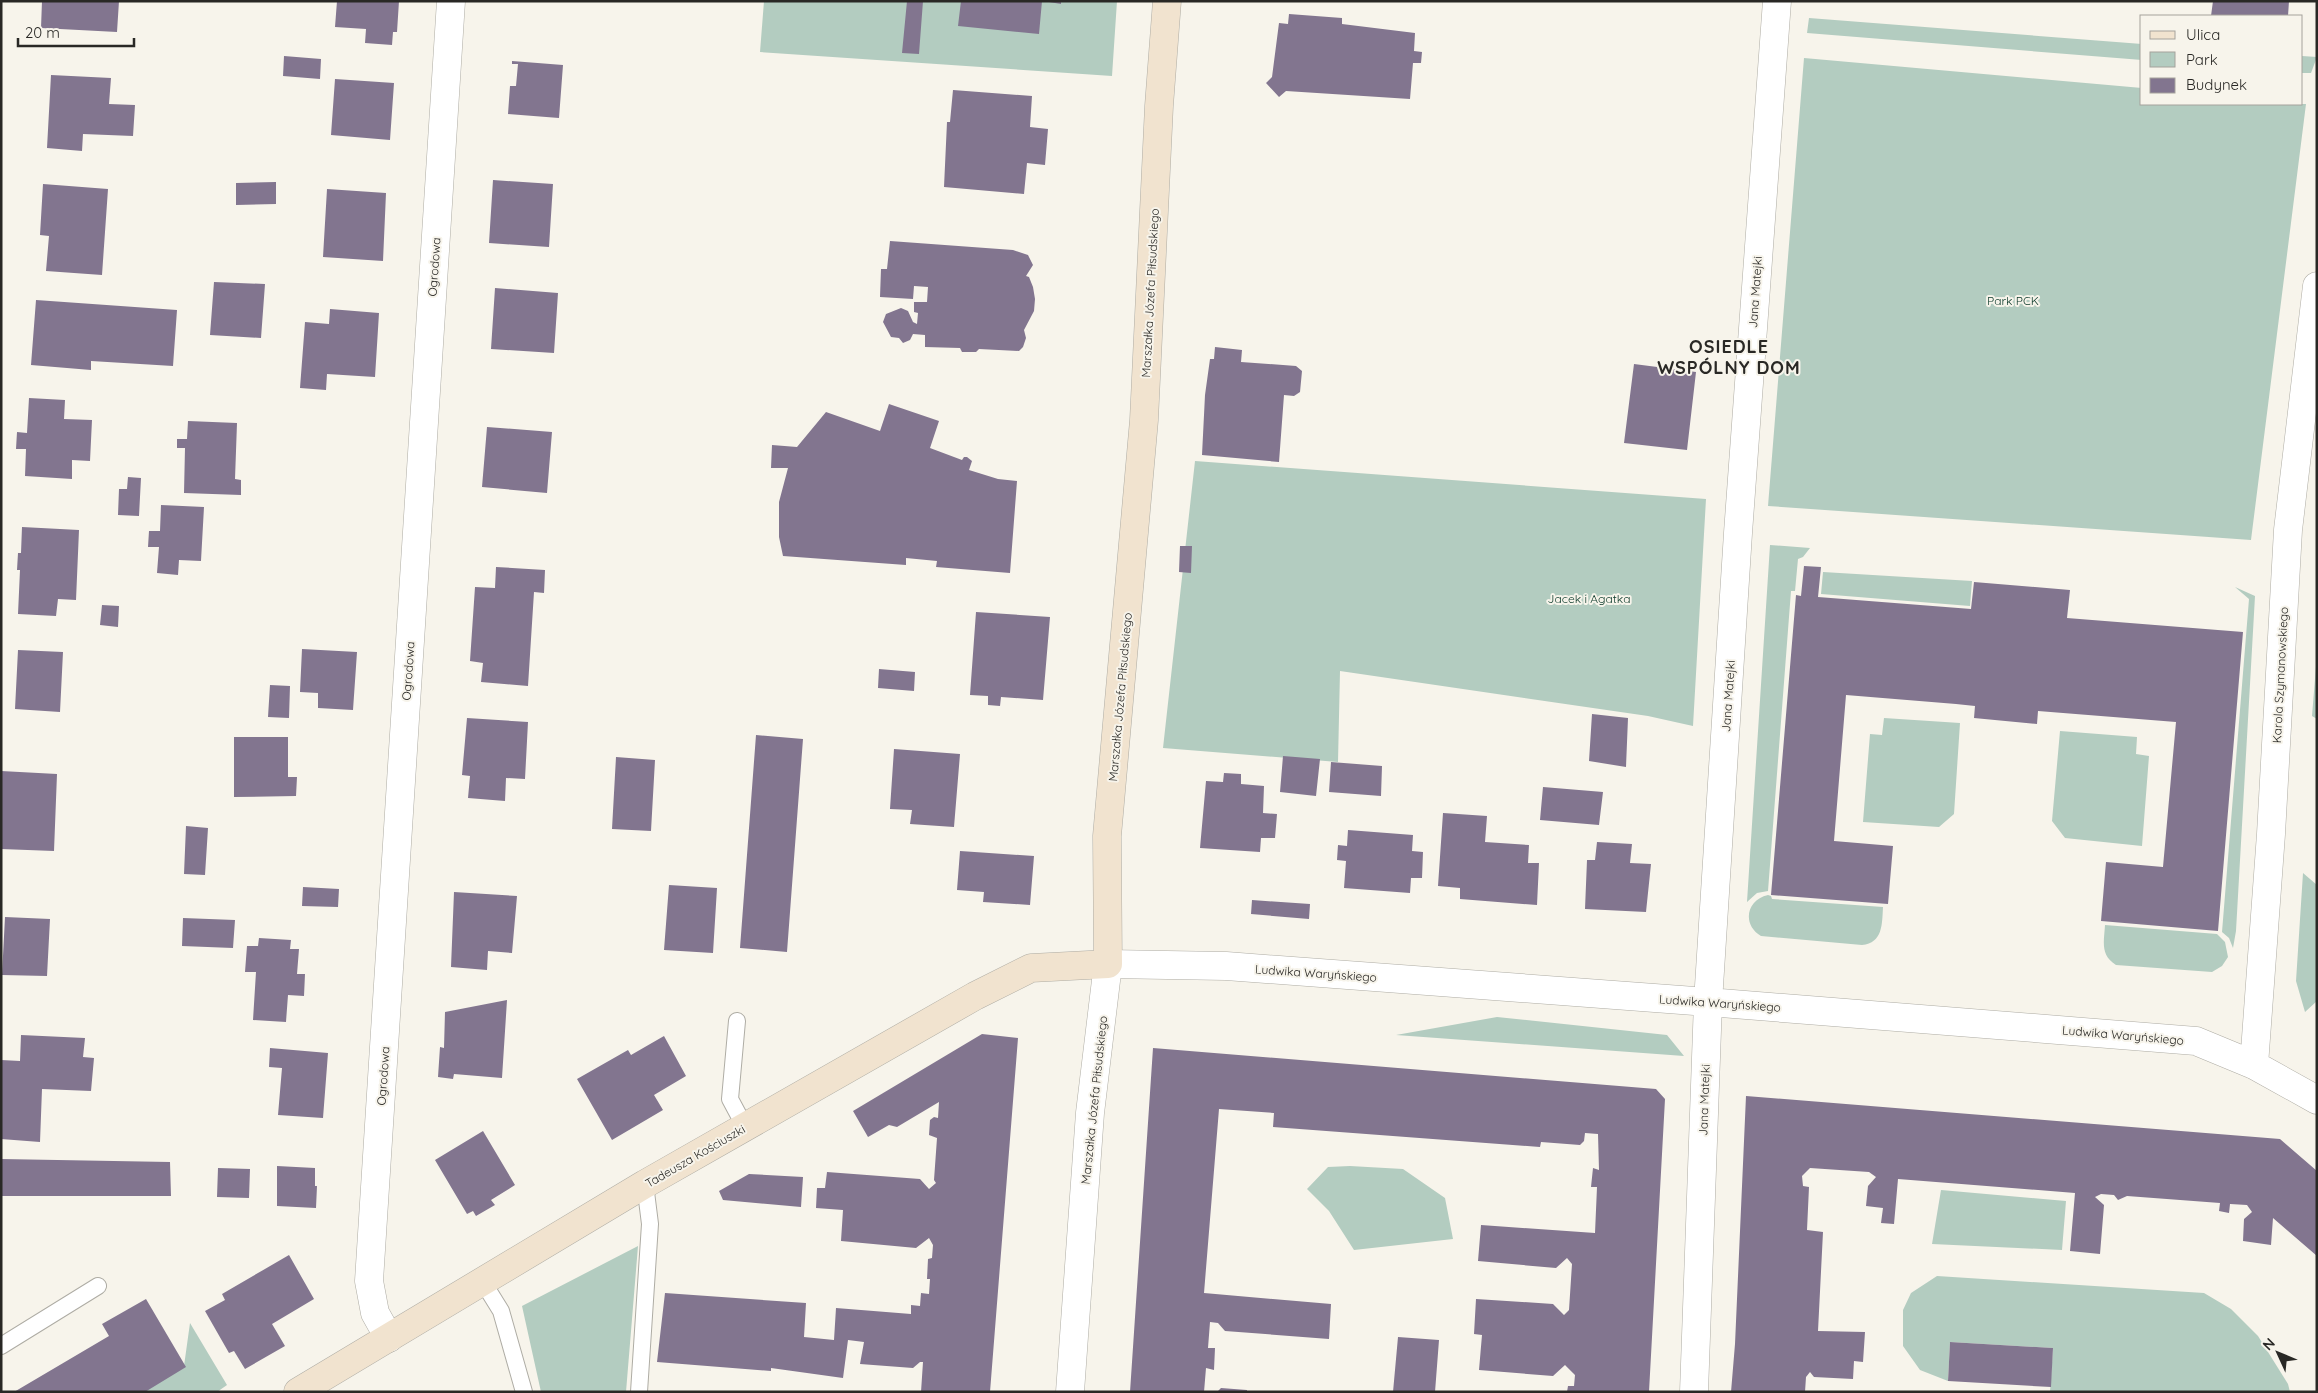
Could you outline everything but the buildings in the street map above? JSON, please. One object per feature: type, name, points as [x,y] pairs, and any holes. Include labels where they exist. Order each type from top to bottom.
[{"type":"street","name":"Ogrodowa","points":[[389,1338],[375,1313],[370,1281],[451,1]]},
{"type":"street","name":"Marszałka Józefa Piłsudskiego","points":[[1070,1392],[1090,1113],[1108,964],[1108,836],[1144,420],[1159,106],[1167,1]]},
{"type":"street","name":"Jana Matejki","points":[[1694,1392],[1708,1002],[1738,533],[1777,1]]},
{"type":"street","name":"Karola Szymanowskiego","points":[[2254,1065],[2272,826],[2288,530],[2311,367],[2317,286]]},
{"type":"street","name":"Tadeusza Kościuszki","points":[[298,1392],[645,1184],[975,996],[1031,968],[1108,964]]},
{"type":"street","name":"Ludwika Waryńskiego","points":[[1108,964],[1226,966],[2196,1041],[2254,1065],[2317,1100]]},
{"type":"lane","points":[[737,1021],[730,1099],[746,1127]]},
{"type":"lane","points":[[639,1392],[650,1224],[645,1184]]},
{"type":"lane","points":[[483,1282],[501,1312],[524,1392]]},
{"type":"lane","points":[[1,1346],[98,1286]]},
{"type":"green space","points":[[764,1],[1117,1],[1112,76],[760,52]]},
{"type":"green space","points":[[1809,18],[2140,44],[2140,60],[1807,33]]},
{"type":"green space","points":[[2303,56],[2317,57],[2311,73],[2303,73]]},
{"type":"green space","name":"Park PCK","points":[[1804,58],[2140,88],[2140,105],[2306,104],[2251,540],[1768,506]]},
{"type":"green space","name":"Jacek i Agatka","points":[[1195,461],[1706,499],[1693,726],[1648,716],[1340,671],[1338,762],[1163,748]]},
{"type":"green space","points":[[1770,545],[1810,548],[1803,557],[1798,559],[1795,591],[1791,591],[1768,891],[1757,893],[1747,902]]},
{"type":"green space","points":[[1823,572],[1972,581],[1970,606],[1821,594]]},
{"type":"green space","points":[[2235,587],[2255,596],[2236,931],[2233,948],[2229,938],[2222,932],[2249,599]]},
{"type":"green space","points":[[2317,654],[2317,719],[2312,716]]},
{"type":"green space","points":[[1884,718],[1960,723],[1954,814],[1939,827],[1863,822],[1870,734],[1882,735]]},
{"type":"green space","points":[[2060,731],[2137,737],[2136,754],[2149,756],[2142,846],[2065,838],[2052,821]]},
{"type":"green space","points":[[2303,873],[2317,885],[2317,1001],[2305,1012],[2296,981]]},
{"type":"green space","points":[[1768,895],[1772,899],[1883,907],[1880,932],[1874,941],[1862,945],[1761,936],[1751,926],[1749,913],[1755,902]]},
{"type":"green space","points":[[2105,925],[2217,934],[2225,942],[2228,957],[2222,966],[2212,972],[2116,965],[2107,957],[2105,952]]},
{"type":"green space","points":[[1497,1017],[1667,1035],[1684,1056],[1396,1035]]},
{"type":"green space","points":[[1350,1166],[1403,1169],[1445,1198],[1453,1239],[1354,1250],[1329,1211],[1307,1189],[1328,1167]]},
{"type":"green space","points":[[1941,1190],[2066,1201],[2062,1250],[1932,1244]]},
{"type":"green space","points":[[638,1246],[626,1392],[541,1392],[522,1306]]},
{"type":"green space","points":[[1937,1276],[2204,1293],[2231,1309],[2258,1336],[2288,1384],[2290,1392],[2050,1392],[2053,1348],[1950,1342],[1948,1381],[1920,1370],[1903,1346],[1903,1310],[1911,1293]]},
{"type":"green space","points":[[190,1323],[227,1385],[217,1392],[140,1392],[184,1366]]},
{"type":"district","name":"OSIEDLE WSPÓLNY DOM","points":[[1729,356]]}]
